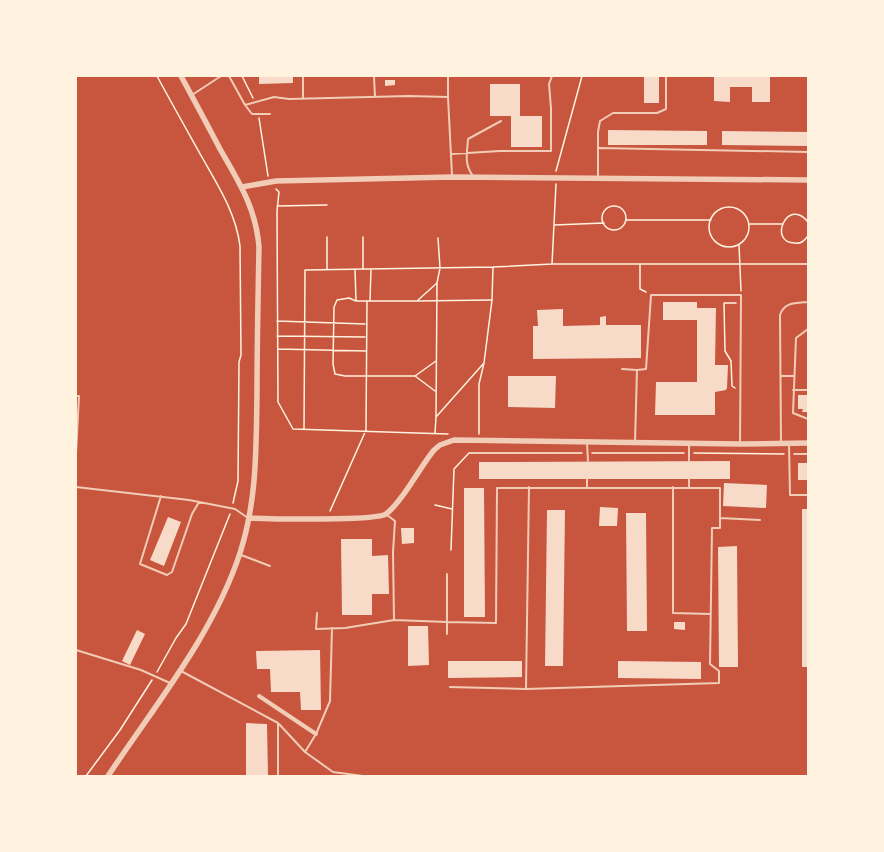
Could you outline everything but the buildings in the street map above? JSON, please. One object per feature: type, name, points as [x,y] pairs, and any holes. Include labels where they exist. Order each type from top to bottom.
[{"type":"street","points":[[108,776],[171,684],[202,635],[216,609],[240,554],[254,495],[259,247],[254,216],[242,187],[181,76]]},
{"type":"street","points":[[242,187],[269,182],[328,179],[452,177],[808,180]]},
{"type":"street","points":[[249,518],[354,518],[380,516],[386,514],[397,501],[425,460],[440,445],[454,440],[635,444],[808,443]]},
{"type":"street","points":[[259,696],[316,734]]},
{"type":"lane","points":[[191,96],[221,76]]},
{"type":"lane","points":[[229,76],[245,105],[252,114],[270,114]]},
{"type":"lane","points":[[303,76],[303,99]]},
{"type":"lane","points":[[374,76],[375,97]]},
{"type":"lane","points":[[448,76],[452,177]]},
{"type":"lane","points":[[451,154],[551,151],[551,108],[549,84],[552,76]]},
{"type":"lane","points":[[598,178],[600,121],[613,113],[657,113],[666,109],[666,76]]},
{"type":"lane","points":[[245,105],[274,97],[303,99],[448,97]]},
{"type":"lane","points":[[474,177],[468,169],[468,139],[501,121]]},
{"type":"lane","points":[[599,148],[808,152]]},
{"type":"lane","points":[[622,369],[646,369],[651,295],[741,295],[740,444]]},
{"type":"lane","points":[[781,443],[782,376],[780,314],[782,308],[786,305],[808,302]]},
{"type":"lane","points":[[808,329],[796,338],[793,390],[793,413],[808,420]]},
{"type":"lane","points":[[635,444],[637,370]]},
{"type":"lane","points":[[782,376],[794,376]]},
{"type":"lane","points":[[793,390],[808,390]]},
{"type":"lane","points":[[76,396],[79,396],[76,454]]},
{"type":"lane","points":[[587,443],[588,461]]},
{"type":"lane","points":[[789,443],[790,495],[808,495]]},
{"type":"lane","points":[[689,444],[689,461]]},
{"type":"lane","points":[[587,479],[587,487]]},
{"type":"lane","points":[[689,479],[689,488]]},
{"type":"lane","points":[[76,487],[161,496],[199,502],[232,508],[249,518]]},
{"type":"lane","points":[[526,689],[528,487]]},
{"type":"lane","points":[[317,613],[316,628],[345,628],[394,620],[496,623],[497,488],[720,488],[720,528],[712,528],[710,614],[710,664],[719,671],[719,683],[526,689],[450,687]]},
{"type":"lane","points":[[673,488],[673,613],[710,614]]},
{"type":"lane","points":[[161,496],[140,564],[167,575],[172,572],[192,514],[199,502]]},
{"type":"lane","points":[[386,514],[395,521],[392,552],[394,620]]},
{"type":"lane","points":[[720,518],[760,520]]},
{"type":"lane","points":[[240,554],[270,566]]},
{"type":"lane","points":[[447,574],[447,634]]},
{"type":"lane","points":[[305,752],[316,734],[330,701],[332,628]]},
{"type":"lane","points":[[76,650],[141,670],[171,684]]},
{"type":"lane","points":[[179,670],[278,724],[305,752],[333,772],[363,776]]},
{"type":"lane","points":[[278,724],[278,776]]},
{"type":"path","points":[[86,776],[120,730],[186,624],[232,508],[238,481],[239,362],[241,355],[240,246],[238,230],[234,218],[218,186],[157,76]]},
{"type":"path","points":[[242,76],[255,102]]},
{"type":"path","points":[[552,264],[557,164],[582,76]]},
{"type":"path","points":[[259,114],[269,182],[279,192],[277,206],[278,402],[293,429],[366,430],[449,434]]},
{"type":"path","points":[[277,206],[328,205]]},
{"type":"path","points":[[611,207],[622,210],[626,220],[622,227],[616,230],[609,229],[604,223],[603,215],[611,207]]},
{"type":"path","points":[[731,208],[743,213],[749,224],[747,237],[739,244],[730,247],[718,244],[710,233],[711,220],[719,211],[731,208]]},
{"type":"path","points":[[808,222],[801,216],[792,215],[782,224],[782,234],[787,241],[792,243],[801,242],[808,236]]},
{"type":"path","points":[[626,220],[711,220]]},
{"type":"path","points":[[554,225],[604,223]]},
{"type":"path","points":[[749,224],[782,224]]},
{"type":"path","points":[[327,237],[327,270]]},
{"type":"path","points":[[363,237],[363,269]]},
{"type":"path","points":[[435,433],[436,300],[440,268],[438,238]]},
{"type":"path","points":[[739,244],[741,295]]},
{"type":"path","points":[[304,429],[305,270],[493,267],[552,264],[808,264]]},
{"type":"path","points":[[640,264],[640,289],[651,295]]},
{"type":"path","points":[[479,440],[479,384],[484,363],[492,300],[493,267]]},
{"type":"path","points":[[356,269],[356,301]]},
{"type":"path","points":[[370,301],[371,269]]},
{"type":"path","points":[[417,301],[437,283]]},
{"type":"path","points":[[436,361],[415,376],[345,376],[335,374],[333,364],[333,323],[334,307],[338,300],[349,298],[356,301],[492,300]]},
{"type":"path","points":[[330,512],[366,430],[367,301]]},
{"type":"path","points":[[741,303],[724,303],[726,351],[731,361],[732,386],[741,391]]},
{"type":"path","points":[[277,321],[366,324]]},
{"type":"path","points":[[277,336],[366,337]]},
{"type":"path","points":[[277,349],[366,351]]},
{"type":"path","points":[[436,417],[484,363]]},
{"type":"path","points":[[415,376],[435,391]]},
{"type":"path","points":[[451,550],[454,469],[469,453],[808,454]]},
{"type":"path","points":[[435,505],[452,508]]}]
